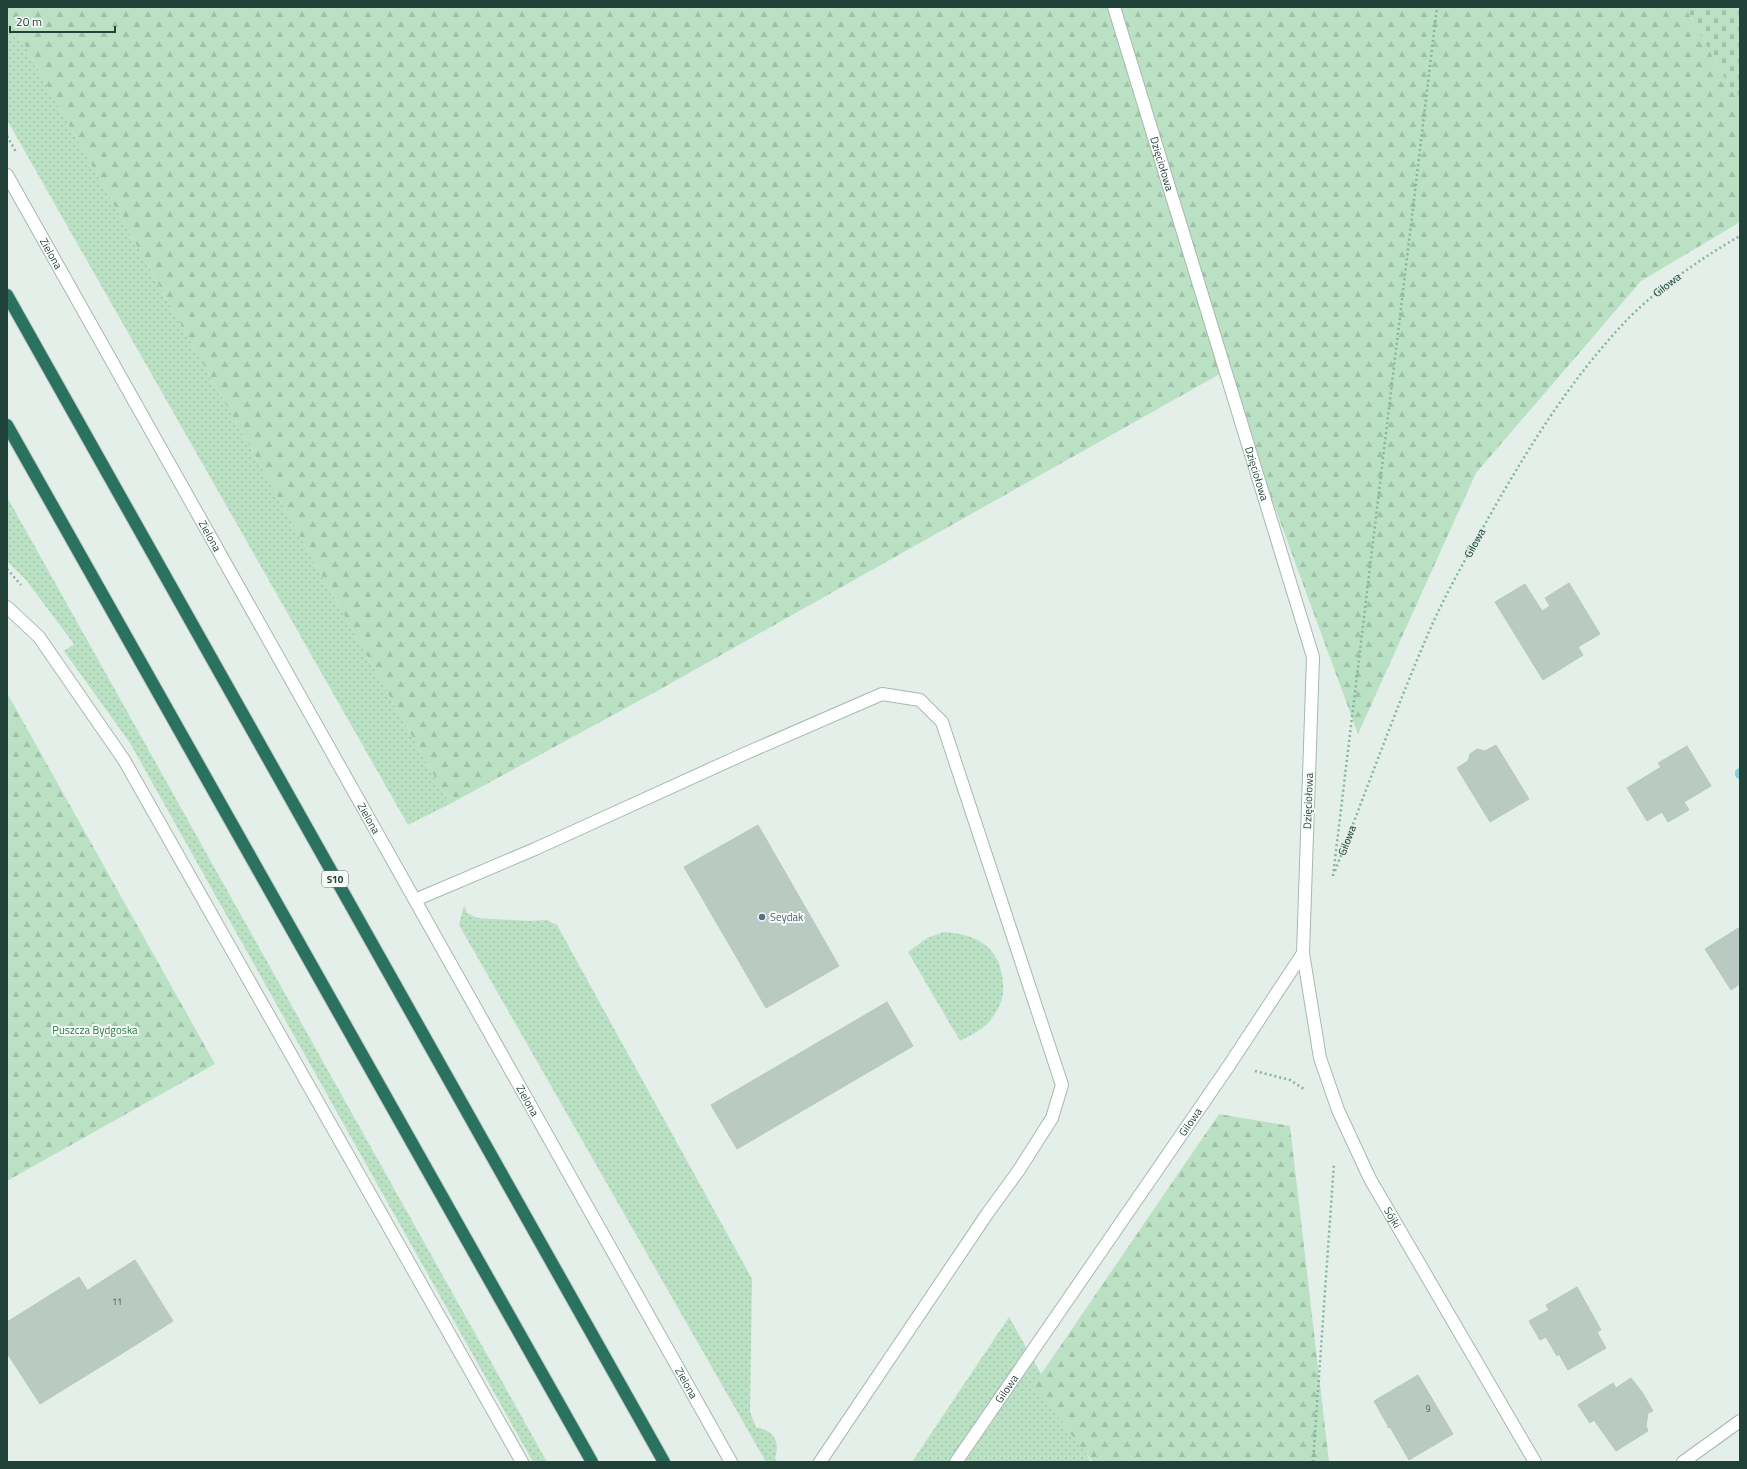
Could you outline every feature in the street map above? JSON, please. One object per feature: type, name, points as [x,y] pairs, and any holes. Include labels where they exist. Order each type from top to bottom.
[{"type":"highway","name":"S10","points":[[7,295],[664,1462]]},
{"type":"highway","points":[[7,425],[592,1462]]},
{"type":"street","name":"Dzięciołowa","points":[[1114,7],[1313,657],[1303,953]]},
{"type":"street","name":"Zielona","points":[[7,175],[730,1462]]},
{"type":"street","points":[[7,607],[39,637],[124,760],[522,1462]]},
{"type":"street","points":[[415,900],[535,849],[744,754],[882,694],[920,700],[942,722],[1062,1085],[1052,1118],[1023,1164],[987,1214],[820,1462]]},
{"type":"street","name":"Gilowa","points":[[956,1462],[1228,1066],[1303,953]]},
{"type":"street","name":"Sójki","points":[[1303,953],[1320,1058],[1338,1110],[1370,1179],[1535,1462]]},
{"type":"street","points":[[1683,1462],[1740,1421]]},
{"type":"path","points":[[1333,876],[1437,7]]},
{"type":"path","name":"Gilowa","points":[[1330,883],[1425,639],[1464,562],[1517,467],[1558,402],[1624,322],[1665,288],[1715,250],[1740,236]]},
{"type":"path","points":[[1228,1066],[1258,1071],[1290,1080],[1338,1110]]},
{"type":"path","points":[[1312,1462],[1335,1157]]},
{"type":"green space","points":[[7,7],[1685,7],[1740,105],[1740,222],[1641,281],[1476,473],[1358,734],[1225,371],[666,686],[450,804],[7,14]]},
{"type":"green space","points":[[1685,7],[1740,7],[1740,105]]},
{"type":"green space","points":[[7,14],[450,804],[408,825],[7,120]]},
{"type":"green space","points":[[7,497],[547,1462],[533,1462],[130,743],[64,651],[74,644],[26,580],[7,561]]},
{"type":"green space","name":"Puszcza Bydgoska","points":[[7,693],[215,1064],[7,1181]]},
{"type":"green space","points":[[464,905],[467,913],[478,918],[529,921],[547,920],[557,925],[752,1279],[750,1412],[756,1427],[762,1428],[774,1437],[777,1446],[775,1457],[777,1462],[766,1462],[459,925]]},
{"type":"green space","points":[[944,932],[974,938],[989,948],[995,955],[1002,975],[1003,993],[1001,1003],[996,1013],[982,1029],[960,1041],[908,952],[927,938]]},
{"type":"green space","points":[[1219,1114],[1290,1126],[1329,1462],[1093,1462],[1033,1386]]},
{"type":"green space","points":[[1009,1317],[1091,1462],[912,1462]]},
{"type":"building","points":[[1569,583],[1600,634],[1578,647],[1583,655],[1543,680],[1495,602],[1525,584],[1542,611],[1550,606],[1545,598]]},
{"type":"building","points":[[1496,745],[1529,799],[1490,822],[1457,768],[1468,761],[1470,754],[1477,749],[1485,751]]},
{"type":"building","points":[[1687,746],[1711,786],[1684,802],[1689,810],[1668,822],[1662,812],[1647,821],[1627,788],[1661,767],[1658,763]]},
{"type":"building","name":"Seydak","points":[[758,825],[839,966],[766,1008],[684,867]]},
{"type":"building","points":[[1740,927],[1740,984],[1731,990],[1705,949]]},
{"type":"building","points":[[887,1002],[913,1046],[737,1149],[711,1105]]},
{"type":"building","points":[[135,1260],[173,1321],[126,1351],[88,1290]]},
{"type":"building","points":[[79,1277],[126,1351],[40,1404],[7,1353],[7,1322]]},
{"type":"building","points":[[1577,1287],[1601,1330],[1597,1332],[1606,1348],[1568,1370],[1559,1354],[1557,1356],[1546,1337],[1540,1340],[1529,1321],[1549,1310],[1546,1305]]},
{"type":"building","points":[[1418,1375],[1453,1434],[1409,1460],[1390,1427],[1388,1428],[1374,1401]]},
{"type":"building","points":[[1631,1378],[1642,1392],[1653,1411],[1648,1413],[1646,1426],[1648,1431],[1616,1451],[1594,1420],[1590,1423],[1578,1405],[1613,1383],[1616,1388]]},
{"type":"place","name":"Seydak","points":[[762,917]]}]
